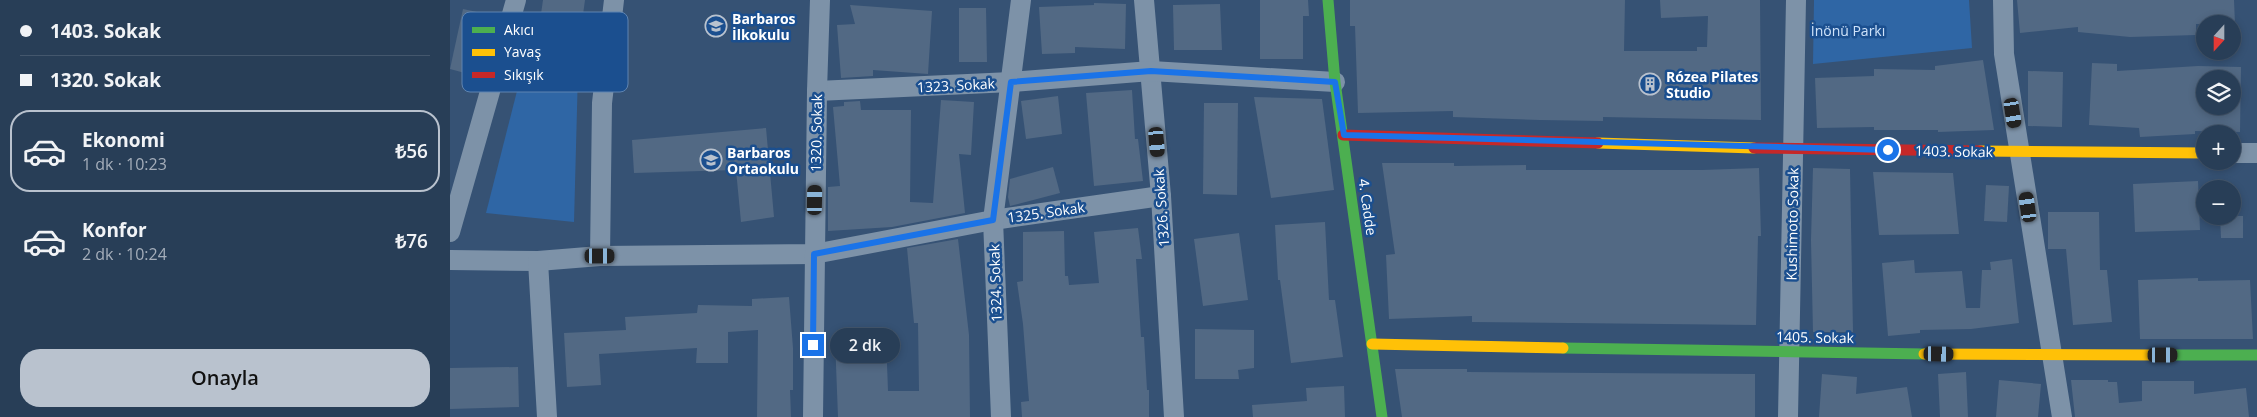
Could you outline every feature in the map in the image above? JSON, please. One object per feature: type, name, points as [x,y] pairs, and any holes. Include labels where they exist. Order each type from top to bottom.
[{"type":"street","name":"1320. Sokak","points":[[813,417],[814,254],[820,0]]},
{"type":"street","name":"1324. Sokak","points":[[1001,417],[993,220],[1020,0]]},
{"type":"street","name":"1326. Sokak","points":[[1144,0],[1161,196],[1174,417]]},
{"type":"street","name":"4. Cadde","points":[[1328,0],[1335,82],[1344,135],[1382,417]]},
{"type":"street","name":"Kushimoto Sokak","points":[[1788,417],[1796,0]]},
{"type":"street","points":[[2003,0],[2004,54],[2062,417]]},
{"type":"street","name":"1323. Sokak","points":[[817,91],[1011,82],[1151,71],[1335,82]]},
{"type":"street","points":[[450,232],[490,92]]},
{"type":"street","points":[[600,256],[603,92]]},
{"type":"street","name":"1403. Sokak","points":[[1344,135],[1794,149],[2196,153]]},
{"type":"street","points":[[2241,153],[2257,153]]},
{"type":"street","name":"1325. Sokak","points":[[450,260],[538,261],[600,256],[814,254],[993,220],[1161,196]]},
{"type":"street","points":[[538,261],[547,417]]},
{"type":"street","name":"1405. Sokak","points":[[1372,344],[1789,352],[2257,355]]},
{"type":"green space","name":"İnönü Parkı","points":[[1814,0],[1969,0],[1972,48],[1813,64]]},
{"type":"green space","points":[[517,92],[577,92],[574,222],[486,213]]},
{"type":"building","points":[[543,0],[585,0],[583,12],[541,12]]},
{"type":"building","points":[[1260,0],[1308,0],[1309,16],[1303,16],[1303,59],[1260,59]]},
{"type":"building","points":[[1350,0],[1625,0],[1624,51],[1697,51],[1697,47],[1707,47],[1708,16],[1661,18],[1660,0],[1760,0],[1761,120],[1603,117],[1603,121],[1540,120],[1453,117],[1453,111],[1358,113],[1355,26],[1350,26]]},
{"type":"building","points":[[2017,0],[2234,0],[2235,15],[2196,15],[2196,35],[2130,37],[2078,32],[2078,27],[2020,33]]},
{"type":"building","points":[[1094,3],[1126,4],[1125,49],[1075,47],[1075,53],[1042,54],[1039,7],[1094,5]]},
{"type":"building","points":[[1220,4],[1222,50],[1174,50],[1173,5]]},
{"type":"building","points":[[850,5],[932,11],[928,74],[873,70],[873,76],[841,78],[837,25],[855,24]]},
{"type":"building","points":[[959,8],[986,8],[987,62],[959,62]]},
{"type":"building","points":[[463,9],[477,12],[462,12]]},
{"type":"building","points":[[462,14],[462,72],[450,69]]},
{"type":"building","points":[[1983,60],[1994,130],[1938,132],[1938,130],[1874,130],[1874,127],[1817,128],[1815,78],[1874,76],[1874,69],[1935,70],[1935,66]]},
{"type":"building","points":[[2092,63],[2117,64],[2117,71],[2198,66],[2241,67],[2241,70],[2196,70],[2196,115],[2240,115],[2240,125],[2196,125],[2195,134],[2140,137],[2139,128],[2089,125]]},
{"type":"building","points":[[2028,71],[2063,72],[2062,127],[2028,126]]},
{"type":"building","points":[[1132,90],[1135,139],[1138,139],[1143,181],[1094,186],[1086,93]]},
{"type":"building","points":[[1058,96],[1062,134],[1026,139],[1021,101]]},
{"type":"building","points":[[1254,97],[1322,99],[1334,190],[1271,198]]},
{"type":"building","points":[[941,100],[974,102],[971,155],[959,154],[965,213],[892,227],[828,231],[828,187],[840,186],[833,107],[844,106],[844,102],[860,101],[861,110],[911,110],[910,202],[933,203]]},
{"type":"building","points":[[1204,103],[1238,103],[1237,195],[1203,194]]},
{"type":"building","points":[[766,128],[774,217],[741,222],[736,170],[634,173],[632,140]]},
{"type":"building","points":[[1382,163],[1454,163],[1454,166],[1526,165],[1526,170],[1702,170],[1759,168],[1761,236],[1758,236],[1756,325],[1472,322],[1472,316],[1389,319],[1386,255],[1395,254]]},
{"type":"building","points":[[1053,167],[1060,193],[1010,206],[1008,197],[1010,179]]},
{"type":"building","points":[[1813,168],[1850,169],[1853,332],[1813,332],[1811,240]]},
{"type":"building","points":[[1873,172],[1953,173],[1959,234],[1879,235]]},
{"type":"building","points":[[2196,181],[2196,225],[2200,225],[2200,230],[2135,232],[2133,184]]},
{"type":"building","points":[[1986,185],[2009,186],[2007,222],[1984,221]]},
{"type":"building","points":[[2048,212],[2099,212],[2100,270],[2107,270],[2112,322],[2073,325],[2066,249],[2048,249]]},
{"type":"building","points":[[2241,216],[2243,216],[2243,238],[2221,238],[2220,225],[2241,225]]},
{"type":"building","points":[[1325,222],[1329,300],[1335,300],[1343,357],[1291,363],[1280,280],[1278,280],[1275,225]]},
{"type":"building","points":[[1138,228],[1142,259],[1136,259],[1141,337],[1144,337],[1147,390],[1149,390],[1149,417],[1022,417],[1021,402],[1029,401],[1023,324],[1017,282],[1023,281],[1023,232],[1064,231],[1065,276],[1068,276],[1069,285],[1099,283],[1094,232]]},
{"type":"building","points":[[1239,233],[1248,300],[1203,306],[1194,239]]},
{"type":"building","points":[[958,239],[969,335],[970,417],[838,417],[835,339],[886,337],[888,391],[919,391],[918,323],[914,323],[907,248]]},
{"type":"building","points":[[2012,259],[2019,323],[1971,329],[1920,330],[1920,333],[1888,336],[1882,263],[1914,260],[1915,273],[1962,271],[1966,308],[1980,308],[1982,270],[1991,270],[1990,262]]},
{"type":"building","points":[[2198,278],[2198,281],[2250,280],[2253,339],[2140,339],[2138,280]]},
{"type":"building","points":[[789,297],[793,348],[793,390],[790,390],[791,417],[757,417],[758,330],[728,332],[728,363],[696,363],[697,348],[599,354],[601,385],[567,387],[564,333],[626,330],[625,317],[697,313],[698,305],[752,306],[752,299]]},
{"type":"building","points":[[1195,329],[1254,330],[1254,368],[1238,370],[1239,379],[1195,379]]},
{"type":"building","points":[[518,367],[519,407],[450,409],[450,368]]},
{"type":"building","points":[[1395,369],[1467,369],[1467,372],[1755,374],[1755,417],[1402,417]]},
{"type":"building","points":[[1966,372],[1968,417],[1940,417],[1938,374]]},
{"type":"building","points":[[1822,374],[1857,377],[1856,394],[1907,387],[1912,417],[1819,417]]},
{"type":"building","points":[[1999,380],[2041,384],[2038,417],[1996,417]]},
{"type":"building","points":[[2071,380],[2108,380],[2108,382],[2117,382],[2119,403],[2142,401],[2142,381],[2194,381],[2194,394],[2246,388],[2249,417],[2075,417]]},
{"type":"building","points":[[1344,386],[1345,417],[1253,417],[1252,405],[1307,401],[1306,388]]},
{"type":"traffic: fast","points":[[1328,0],[1335,82],[1382,417]]},
{"type":"traffic: fast","points":[[1563,348],[1924,354]]},
{"type":"traffic: fast","points":[[2157,355],[2257,355]]},
{"type":"traffic: slow","points":[[1598,143],[1754,148]]},
{"type":"traffic: slow","points":[[1980,151],[2196,153]]},
{"type":"traffic: slow","points":[[1372,344],[1563,348]]},
{"type":"traffic: slow","points":[[1924,354],[2157,355]]},
{"type":"traffic: jam","points":[[1343,135],[1598,143]]},
{"type":"traffic: jam","points":[[1754,148],[1980,151]]},
{"type":"place","name":"Barbaros İlkokulu","points":[[716,26]]},
{"type":"place","name":"Rózea Pilates Studio","points":[[1650,84]]},
{"type":"place","name":"Barbaros Ortaokulu","points":[[711,160]]},
{"type":"route","points":[[813,345],[814,254],[993,220],[1011,82],[1151,71],[1335,82],[1344,135],[1794,149],[1888,150]]}]
